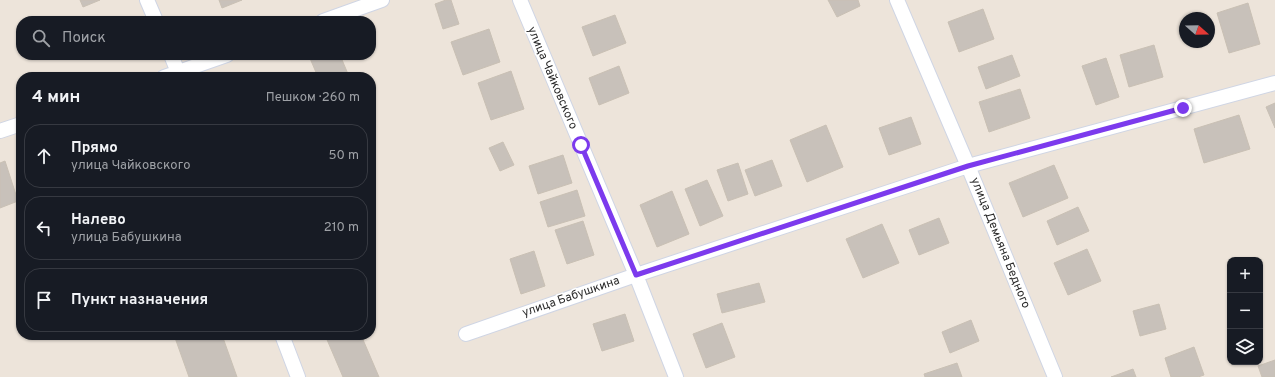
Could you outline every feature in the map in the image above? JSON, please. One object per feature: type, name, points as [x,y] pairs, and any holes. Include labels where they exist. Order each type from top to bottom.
[{"type":"street","points":[[146,0],[154,16]]},
{"type":"street","points":[[337,16],[382,0]]},
{"type":"street","name":"улица Чайковского","points":[[520,0],[636,275],[676,377]]},
{"type":"street","name":"улица Демьяна Бедного","points":[[897,0],[968,166],[1055,377]]},
{"type":"street","points":[[173,60],[178,72]]},
{"type":"street","points":[[186,72],[215,60]]},
{"type":"street","name":"улица Бабушкина","points":[[466,334],[636,275],[968,166],[1275,82]]},
{"type":"street","points":[[0,131],[16,126]]},
{"type":"street","points":[[284,340],[298,377]]},
{"type":"building","points":[[80,0],[100,0],[83,7]]},
{"type":"building","points":[[219,0],[242,0],[222,8]]},
{"type":"building","points":[[446,0],[451,0],[459,24],[443,29],[435,4]]},
{"type":"building","points":[[828,0],[858,0],[860,6],[837,17]]},
{"type":"building","points":[[1248,3],[1260,44],[1229,53],[1217,13]]},
{"type":"building","points":[[983,9],[994,39],[959,52],[948,22]]},
{"type":"building","points":[[615,15],[626,43],[593,56],[582,27]]},
{"type":"building","points":[[489,29],[500,62],[463,75],[451,42]]},
{"type":"building","points":[[1154,45],[1163,77],[1129,87],[1120,55]]},
{"type":"building","points":[[1012,55],[1020,76],[986,89],[978,67]]},
{"type":"building","points":[[1106,58],[1119,97],[1096,105],[1082,66]]},
{"type":"building","points":[[311,60],[342,60],[347,72],[316,72]]},
{"type":"building","points":[[619,66],[629,93],[599,105],[589,78]]},
{"type":"building","points":[[511,71],[524,109],[491,120],[478,83]]},
{"type":"building","points":[[1020,89],[1030,118],[989,132],[979,102]]},
{"type":"building","points":[[1275,103],[1275,128],[1266,107]]},
{"type":"building","points":[[1239,115],[1250,149],[1204,163],[1194,129]]},
{"type":"building","points":[[911,117],[921,144],[889,155],[879,128]]},
{"type":"building","points":[[826,125],[843,167],[807,182],[790,140]]},
{"type":"building","points":[[503,142],[514,165],[500,171],[489,148]]},
{"type":"building","points":[[563,155],[572,183],[538,194],[529,166]]},
{"type":"building","points":[[772,160],[782,186],[755,196],[745,170]]},
{"type":"building","points":[[5,161],[16,195],[16,202],[0,208],[0,163]]},
{"type":"building","points":[[738,163],[748,194],[728,201],[717,170]]},
{"type":"building","points":[[1054,165],[1068,198],[1023,217],[1009,183]]},
{"type":"building","points":[[707,180],[723,216],[700,226],[685,189]]},
{"type":"building","points":[[577,190],[585,216],[548,227],[540,202]]},
{"type":"building","points":[[672,191],[689,234],[657,247],[640,205]]},
{"type":"building","points":[[1078,207],[1089,231],[1057,245],[1047,221]]},
{"type":"building","points":[[939,218],[949,243],[919,255],[909,230]]},
{"type":"building","points":[[583,221],[594,255],[567,264],[555,230]]},
{"type":"building","points":[[882,224],[899,263],[863,278],[846,239]]},
{"type":"building","points":[[1087,249],[1101,281],[1068,295],[1054,263]]},
{"type":"building","points":[[534,251],[545,286],[521,294],[510,259]]},
{"type":"building","points":[[759,283],[765,302],[722,313],[717,294]]},
{"type":"building","points":[[1159,304],[1166,329],[1140,336],[1133,311]]},
{"type":"building","points":[[625,314],[634,341],[602,351],[593,324]]},
{"type":"building","points":[[971,320],[979,341],[950,353],[942,332]]},
{"type":"building","points":[[722,323],[735,357],[706,368],[693,334]]},
{"type":"building","points":[[176,340],[224,340],[237,377],[189,377]]},
{"type":"building","points":[[327,340],[363,340],[379,377],[343,377]]},
{"type":"building","points":[[1194,347],[1204,375],[1198,377],[1171,377],[1165,358]]},
{"type":"building","points":[[1275,360],[1275,377],[1262,377],[1258,366]]},
{"type":"building","points":[[957,363],[962,377],[925,377],[924,374]]},
{"type":"building","points":[[1133,369],[1136,377],[1111,377]]},
{"type":"route","points":[[581,145],[636,275],[968,166],[1183,108]]}]
